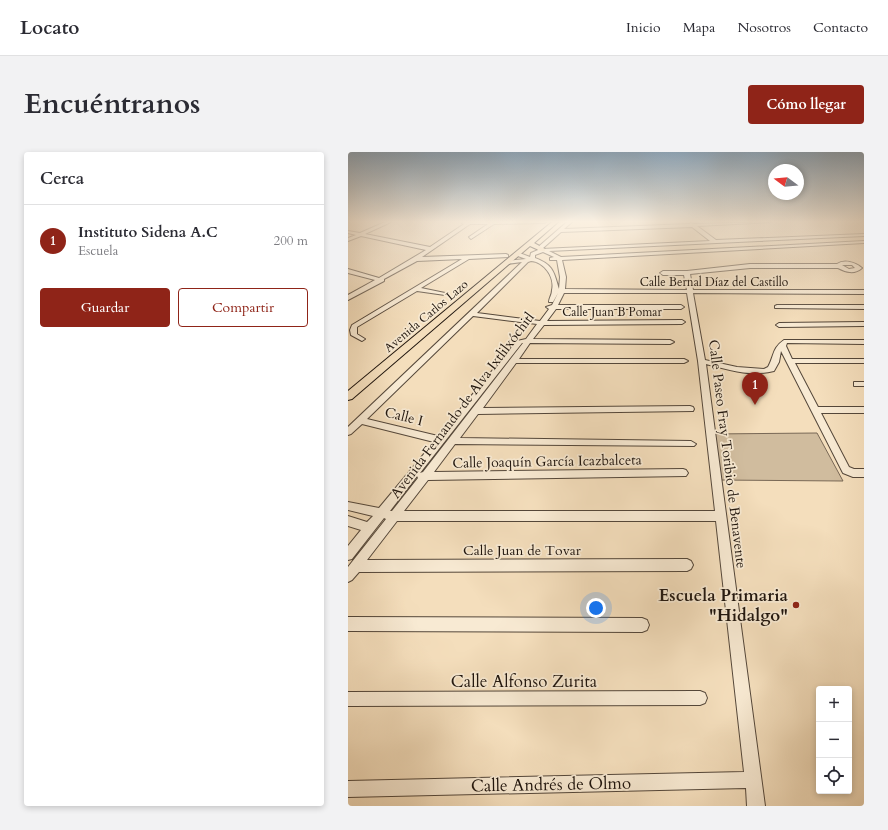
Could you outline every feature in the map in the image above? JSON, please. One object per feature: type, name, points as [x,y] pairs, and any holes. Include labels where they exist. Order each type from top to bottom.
[{"type":"main road","points":[[348,386],[514,254]]},
{"type":"main road","name":"Avenida Carlos Lazo","points":[[348,397],[514,254]]},
{"type":"street","points":[[348,298],[382,280],[426,253]]},
{"type":"street","points":[[416,260],[467,258],[523,253]]},
{"type":"street","points":[[348,432],[535,253]]},
{"type":"street","points":[[545,253],[559,258]]},
{"type":"street","points":[[514,254],[528,260],[663,253]]},
{"type":"street","points":[[514,254],[550,268],[560,292]]},
{"type":"street","points":[[362,339],[354,335],[351,325],[416,289],[467,258]]},
{"type":"street","points":[[559,258],[564,280],[560,292]]},
{"type":"street","points":[[663,273],[687,273],[750,266],[839,266],[852,271],[858,270],[861,267]]},
{"type":"street","points":[[348,271],[382,280]]},
{"type":"street","name":"Calle Paseo Fray Toribio de Benavente","points":[[687,273],[702,361],[756,806]]},
{"type":"street","points":[[416,289],[443,294]]},
{"type":"street","name":"Calle Bernal Díaz del Castillo","points":[[560,292],[864,292]]},
{"type":"street","name":"Avenida Fernando de Alva Ixtlilxóchitl","points":[[348,555],[440,440],[551,307],[560,292]]},
{"type":"street","name":"Calle Juan B Pomar","points":[[551,307],[681,307]]},
{"type":"street","points":[[777,307],[864,307]]},
{"type":"street","name":"Calle Juan B Pomar","points":[[472,314],[538,323],[682,322]]},
{"type":"street","points":[[779,325],[864,324]]},
{"type":"street","points":[[523,341],[670,342]]},
{"type":"street","name":"Avenida Fernando de Alva Ixtlilxóchitl","points":[[348,576],[476,411],[513,361],[523,341]]},
{"type":"street","points":[[702,361],[763,372],[771,369],[775,362],[777,350],[784,344],[864,342]]},
{"type":"street","points":[[784,344],[789,361],[816,410],[846,470],[848,472],[860,473]]},
{"type":"street","points":[[513,361],[684,361]]},
{"type":"street","points":[[789,361],[864,361]]},
{"type":"street","points":[[476,411],[690,410]]},
{"type":"street","points":[[816,410],[864,410]]},
{"type":"street","name":"Calle I","points":[[360,420],[440,440]]},
{"type":"street","name":"Calle Joaquín García Icazbalceta","points":[[453,441],[692,444]]},
{"type":"street","name":"Calle Joaquín García Icazbalceta","points":[[412,475],[425,477],[683,473]]},
{"type":"street","points":[[348,506],[394,516],[722,516]]},
{"type":"street","points":[[348,521],[370,528]]},
{"type":"street","name":"Calle Juan de Tovar","points":[[356,566],[687,565]]},
{"type":"street","points":[[348,624],[642,624]]},
{"type":"street","name":"Calle Alfonso Zurita","points":[[348,699],[700,698]]},
{"type":"street","name":"Calle Andrés de Olmo","points":[[348,788],[753,780]]},
{"type":"shaded area","points":[[817,433],[843,481],[717,480],[710,434]]},
{"type":"place","name":"Instituto Sidena A.C","points":[[755,405]]},
{"type":"place","name":"Escuela Primaria \"Hidalgo\"","points":[[796,605]]}]
